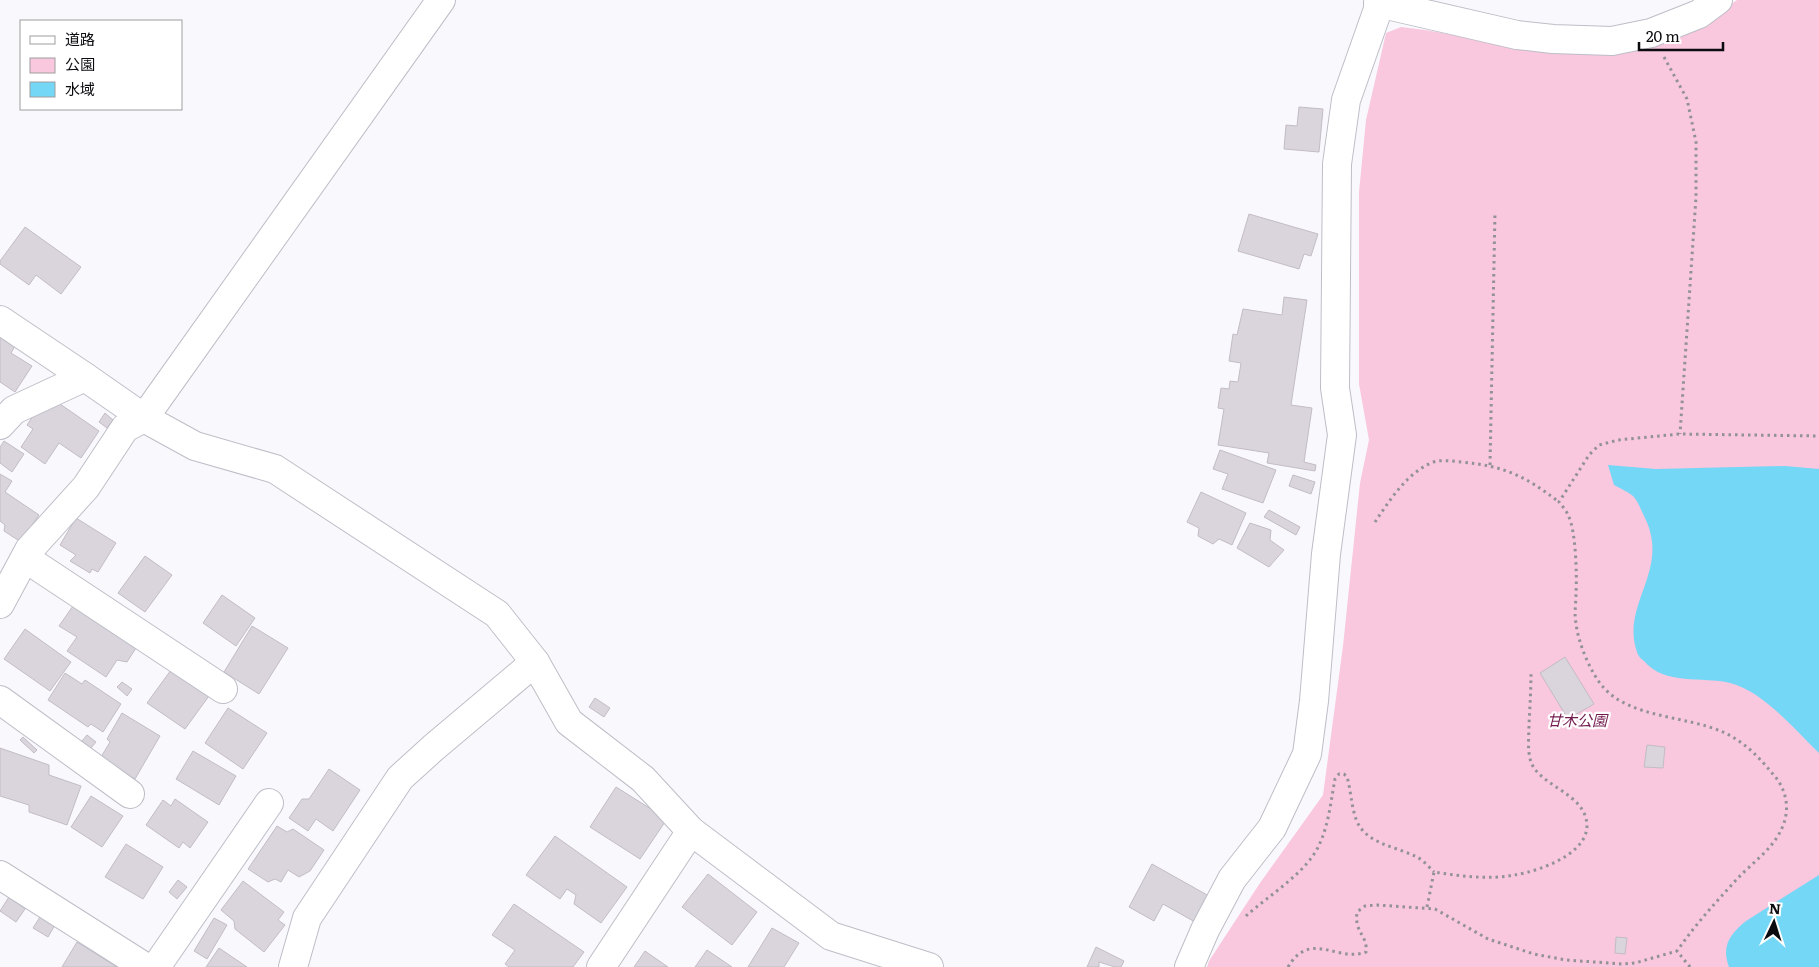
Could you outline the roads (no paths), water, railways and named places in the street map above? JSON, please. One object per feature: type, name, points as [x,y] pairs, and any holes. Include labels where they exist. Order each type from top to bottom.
[{"type":"street","points":[[0,604],[29,550],[86,488],[125,428],[144,418],[441,0]]},
{"type":"street","points":[[1189,967],[1205,930],[1232,879],[1272,828],[1307,754],[1314,701],[1326,554],[1342,436],[1335,388],[1337,164],[1346,100],[1379,2],[1517,35],[1553,39],[1612,41],[1651,33],[1699,14],[1718,0]]},
{"type":"street","points":[[0,320],[144,418],[195,446],[275,469],[497,614],[535,662],[569,722],[643,779],[691,831],[831,936],[865,958],[929,967]]},
{"type":"street","points":[[0,425],[14,410],[86,377]]},
{"type":"street","points":[[25,558],[223,689]]},
{"type":"street","points":[[293,967],[307,918],[400,778],[535,662]]},
{"type":"street","points":[[0,700],[130,794]]},
{"type":"street","points":[[156,967],[269,803]]},
{"type":"street","points":[[601,967],[691,831]]},
{"type":"street","points":[[0,875],[145,967]]},
{"type":"water","points":[[1608,465],[1656,469],[1785,466],[1819,469],[1819,753],[1778,712],[1742,687],[1719,681],[1684,679],[1662,674],[1653,669],[1639,656],[1634,635],[1635,618],[1650,570],[1652,553],[1651,535],[1636,500],[1633,496],[1614,485]]},
{"type":"water","points":[[1819,875],[1819,967],[1729,967],[1726,953],[1728,941],[1735,931],[1746,921]]},
{"type":"park label","name":"甘木公園","points":[[1577,721]]}]
